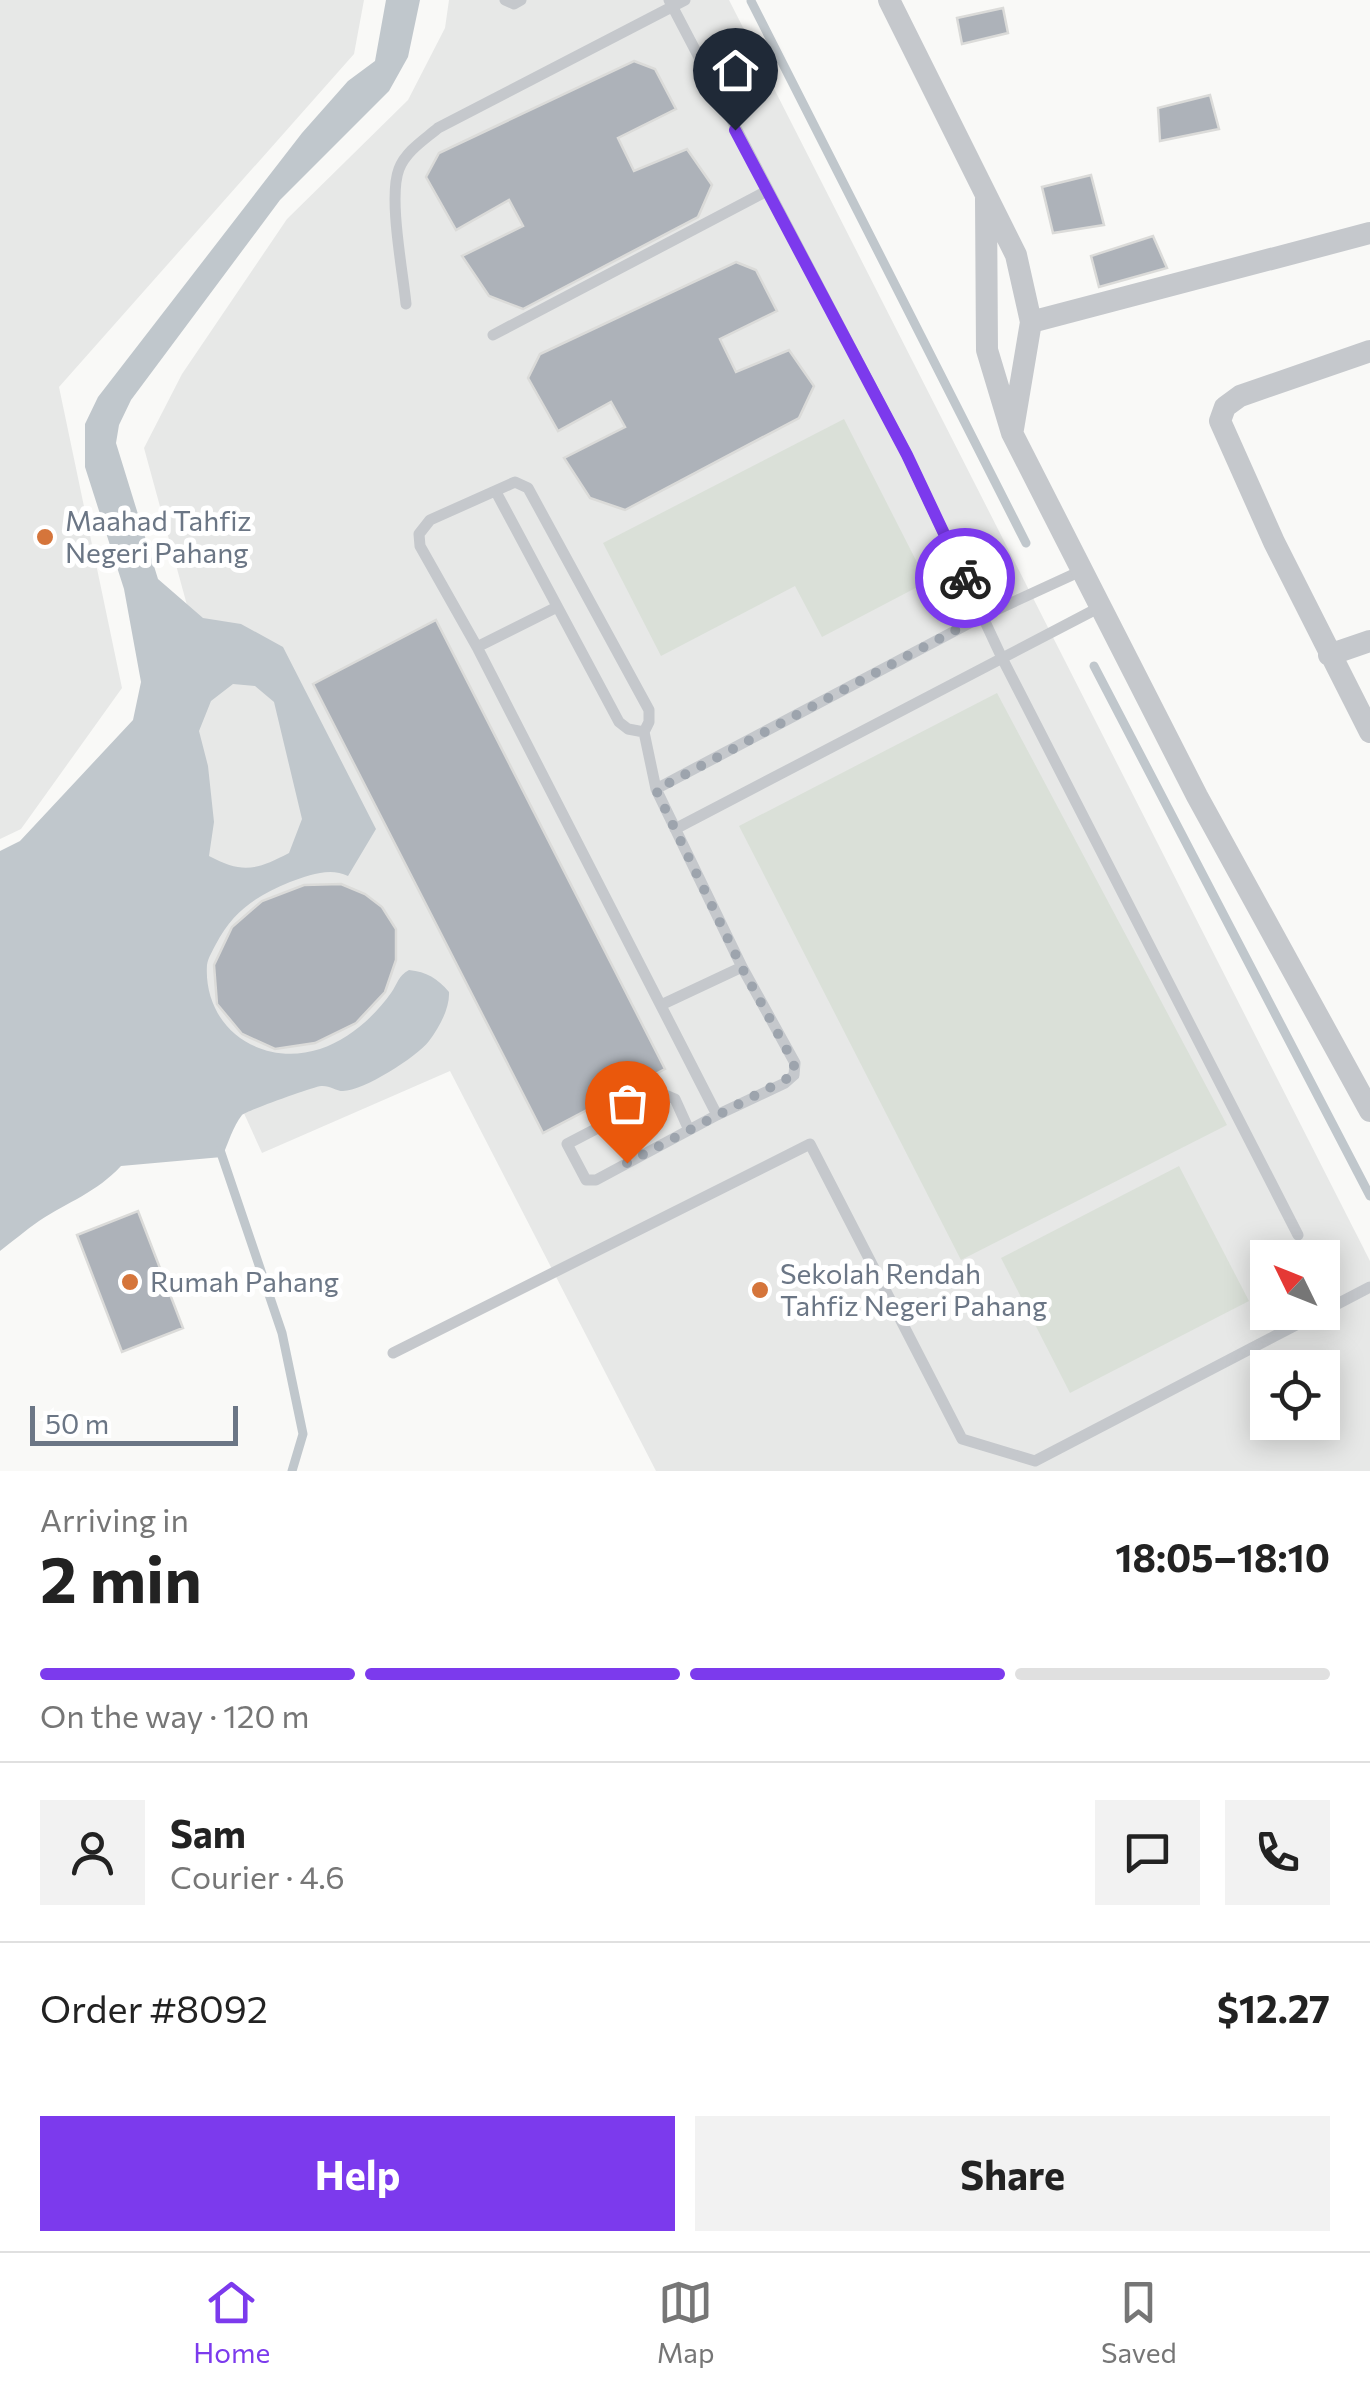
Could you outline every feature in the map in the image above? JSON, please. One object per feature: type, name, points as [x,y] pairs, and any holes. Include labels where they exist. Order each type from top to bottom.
[{"type":"street","points":[[889,0],[1016,255],[1031,322],[1012,434]]},
{"type":"street","points":[[986,199],[987,350],[1012,434],[1197,796],[1370,1111]]},
{"type":"street","points":[[1031,322],[1370,233]]},
{"type":"street","points":[[1370,351],[1240,396],[1225,406],[1220,422],[1329,655],[1370,732]]},
{"type":"street","points":[[1329,655],[1370,641]]},
{"type":"lane","points":[[505,0],[514,4],[521,0]]},
{"type":"lane","points":[[406,304],[395,192],[400,168],[410,152],[438,128],[670,4],[685,0]]},
{"type":"lane","points":[[670,4],[907,455],[1002,658],[1298,1235]]},
{"type":"lane","points":[[493,335],[767,191]]},
{"type":"lane","points":[[688,1130],[675,1099],[663,1094],[567,1144],[580,1174],[586,1180],[596,1180],[785,1083],[794,1075],[794,1063],[742,968],[656,790],[644,732],[649,710],[528,488],[515,482],[430,520],[419,534],[420,546],[718,1115]]},
{"type":"lane","points":[[496,492],[619,722],[628,729],[644,732]]},
{"type":"lane","points":[[656,790],[982,616],[1083,570]]},
{"type":"lane","points":[[675,828],[1102,606]]},
{"type":"lane","points":[[476,647],[558,608]]},
{"type":"lane","points":[[661,1005],[742,968]]},
{"type":"lane","points":[[393,1353],[810,1144],[962,1439],[1035,1461],[1287,1330]]},
{"type":"lane","points":[[1340,1303],[1370,1287]]},
{"type":"shaded area","name":"Maahad Tahfiz Negeri Pahang","points":[[0,0],[364,0],[354,54],[59,387],[122,688],[21,829],[0,839]]},
{"type":"shaded area","points":[[386,0],[420,0],[408,57],[389,91],[280,200],[131,400],[119,425],[116,443],[158,579],[203,618],[241,624],[283,647],[376,829],[348,876],[327,872],[290,882],[256,899],[230,922],[207,965],[208,987],[215,1007],[240,1038],[277,1053],[320,1049],[350,1034],[377,1011],[409,970],[431,976],[449,992],[446,1011],[423,1048],[376,1079],[352,1090],[315,1087],[242,1115],[222,1157],[121,1166],[0,1251],[0,851],[20,841],[133,720],[141,682],[124,589],[85,467],[85,424],[98,397],[302,133],[348,81],[375,61]],"holes":[[[233,684],[255,686],[274,702],[302,819],[289,853],[249,868],[231,866],[209,856],[214,822],[208,766],[199,731],[211,701]]]},
{"type":"shaded area","points":[[449,0],[729,0],[1370,1261],[1370,1471],[656,1471],[450,1071],[262,1153],[173,957],[202,660],[144,448],[182,374],[287,219],[408,100],[445,28]]},
{"type":"shaded area","points":[[844,419],[927,582],[822,637],[795,586],[661,656],[603,543]]},
{"type":"shaded area","points":[[997,693],[1227,1125],[961,1260],[739,826]]},
{"type":"shaded area","points":[[1179,1166],[1249,1301],[1070,1393],[1001,1258]]},
{"type":"building","points":[[1003,8],[1008,33],[962,44],[957,18]]},
{"type":"building","points":[[634,61],[655,69],[676,109],[618,138],[634,171],[687,149],[712,185],[698,217],[523,309],[489,296],[462,256],[523,226],[509,200],[456,230],[426,177],[439,153]]},
{"type":"building","points":[[1210,95],[1219,129],[1160,141],[1158,108]]},
{"type":"building","points":[[1091,175],[1104,225],[1053,233],[1042,187]]},
{"type":"building","points":[[1153,236],[1167,268],[1099,287],[1091,256]]},
{"type":"building","points":[[736,262],[756,270],[777,311],[720,339],[736,372],[789,350],[814,386],[799,418],[625,510],[590,498],[564,458],[625,427],[611,402],[558,431],[528,378],[540,354]]},
{"type":"building","points":[[436,620],[665,1069],[543,1133],[313,684]]},
{"type":"building","points":[[341,884],[365,894],[382,907],[396,929],[396,960],[385,992],[356,1023],[315,1043],[275,1049],[242,1034],[217,1004],[214,965],[232,927],[262,901],[304,885]]},
{"type":"building","name":"Rumah Pahang","points":[[138,1211],[183,1328],[122,1352],[77,1235]]},
{"type":"waterway","points":[[751,1],[1026,543]]},
{"type":"waterway","points":[[1094,666],[1370,1196]]},
{"type":"waterway","points":[[220,1150],[282,1333],[303,1434],[292,1471]]},
{"type":"way so far","points":[[627,1163],[794,1075],[794,1063],[742,968],[656,790],[982,616],[965,578]]},
{"type":"place","name":"Maahad Tahfiz Negeri Pahang","points":[[45,537]]},
{"type":"place","name":"Rumah Pahang","points":[[130,1282]]},
{"type":"place","name":"Sekolah Rendah Tahfiz Negeri Pahang","points":[[760,1290]]},
{"type":"route","points":[[735,130],[907,455],[965,578]]}]
